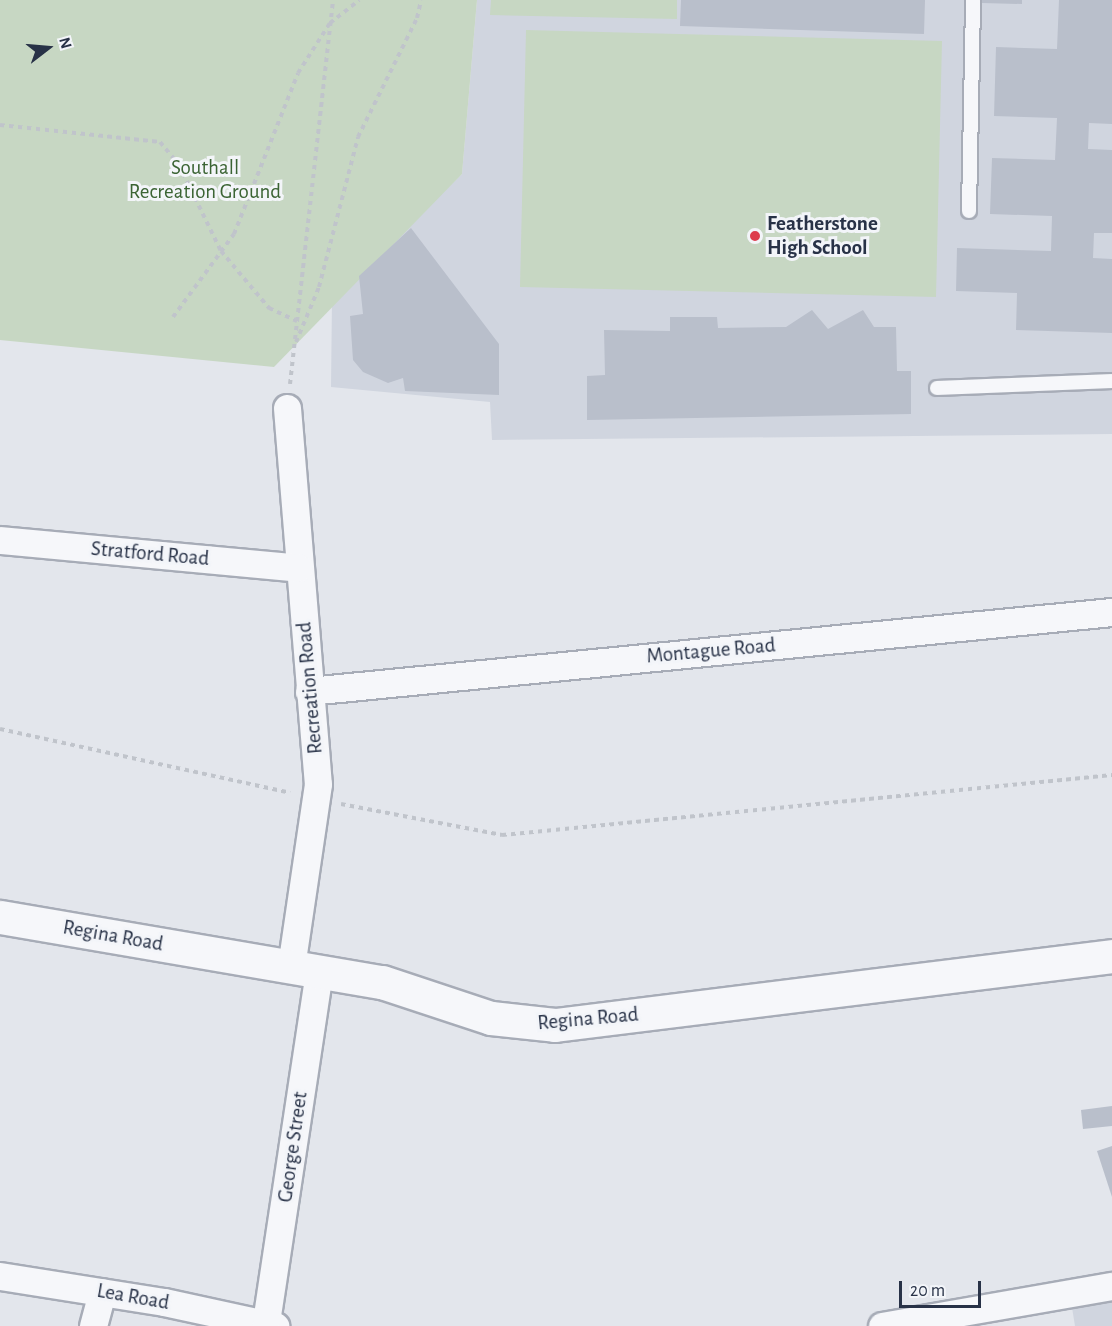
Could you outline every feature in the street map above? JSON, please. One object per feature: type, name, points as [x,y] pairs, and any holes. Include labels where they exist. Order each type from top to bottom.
[{"type":"street","name":"Recreation Road","points":[[287,408],[317,798],[305,969]]},
{"type":"street","name":"Stratford Road","points":[[0,540],[299,568]]},
{"type":"street","name":"Montague Road","points":[[309,691],[1112,612]]},
{"type":"street","name":"Regina Road","points":[[0,917],[410,989],[491,1018],[555,1025],[1112,956]]},
{"type":"street","name":"George Street","points":[[270,1324],[305,969]]},
{"type":"street","name":"Lea Road","points":[[0,1276],[102,1292],[270,1324]]},
{"type":"street","points":[[882,1326],[1112,1286]]},
{"type":"street","points":[[93,1326],[102,1292]]},
{"type":"lane","points":[[969,211],[973,0]]},
{"type":"lane","points":[[937,388],[1112,381]]},
{"type":"path","points":[[287,408],[333,0]]},
{"type":"path","points":[[173,317],[234,234],[298,73],[330,23],[358,0]]},
{"type":"path","points":[[294,347],[319,286],[358,137],[417,18],[421,0]]},
{"type":"path","points":[[0,125],[160,142],[179,165],[221,251],[269,308],[297,321]]},
{"type":"path","points":[[0,729],[317,798],[502,835],[1112,776]]},
{"type":"shaded area","name":"Featherstone High School","points":[[477,0],[1112,0],[1112,434],[492,440],[490,402],[331,387],[332,299],[462,174]]},
{"type":"shaded area","points":[[1112,1282],[1112,1326],[1075,1326],[1070,1295]]},
{"type":"green space","name":"Southall Recreation Ground","points":[[0,0],[477,0],[462,174],[274,367],[0,340]]},
{"type":"green space","points":[[491,0],[677,0],[677,19],[490,15]]},
{"type":"green space","points":[[526,30],[942,41],[936,297],[520,287]]},
{"type":"building","points":[[681,0],[925,0],[924,34],[680,26]]},
{"type":"building","points":[[982,0],[1022,0],[1022,4],[982,3]]},
{"type":"building","points":[[1059,0],[1112,0],[1112,124],[1089,123],[1088,149],[1112,150],[1112,233],[1094,233],[1093,258],[1112,259],[1112,333],[1016,330],[1017,293],[956,291],[957,248],[1051,251],[1052,216],[990,214],[992,158],[1055,160],[1057,118],[994,116],[996,47],[1057,49]]},
{"type":"building","points":[[411,228],[499,344],[499,395],[405,391],[403,378],[388,383],[363,372],[353,360],[350,316],[363,314],[359,276]]},
{"type":"building","points":[[812,310],[828,329],[863,310],[874,327],[896,327],[897,371],[911,371],[911,414],[587,420],[587,376],[605,375],[604,330],[670,331],[670,317],[717,317],[718,328],[786,327]]},
{"type":"building","points":[[1112,1106],[1112,1126],[1083,1129],[1081,1110]]},
{"type":"building","points":[[1112,1146],[1112,1197],[1097,1151]]},
{"type":"place","name":"Featherstone High School","points":[[755,236]]}]
